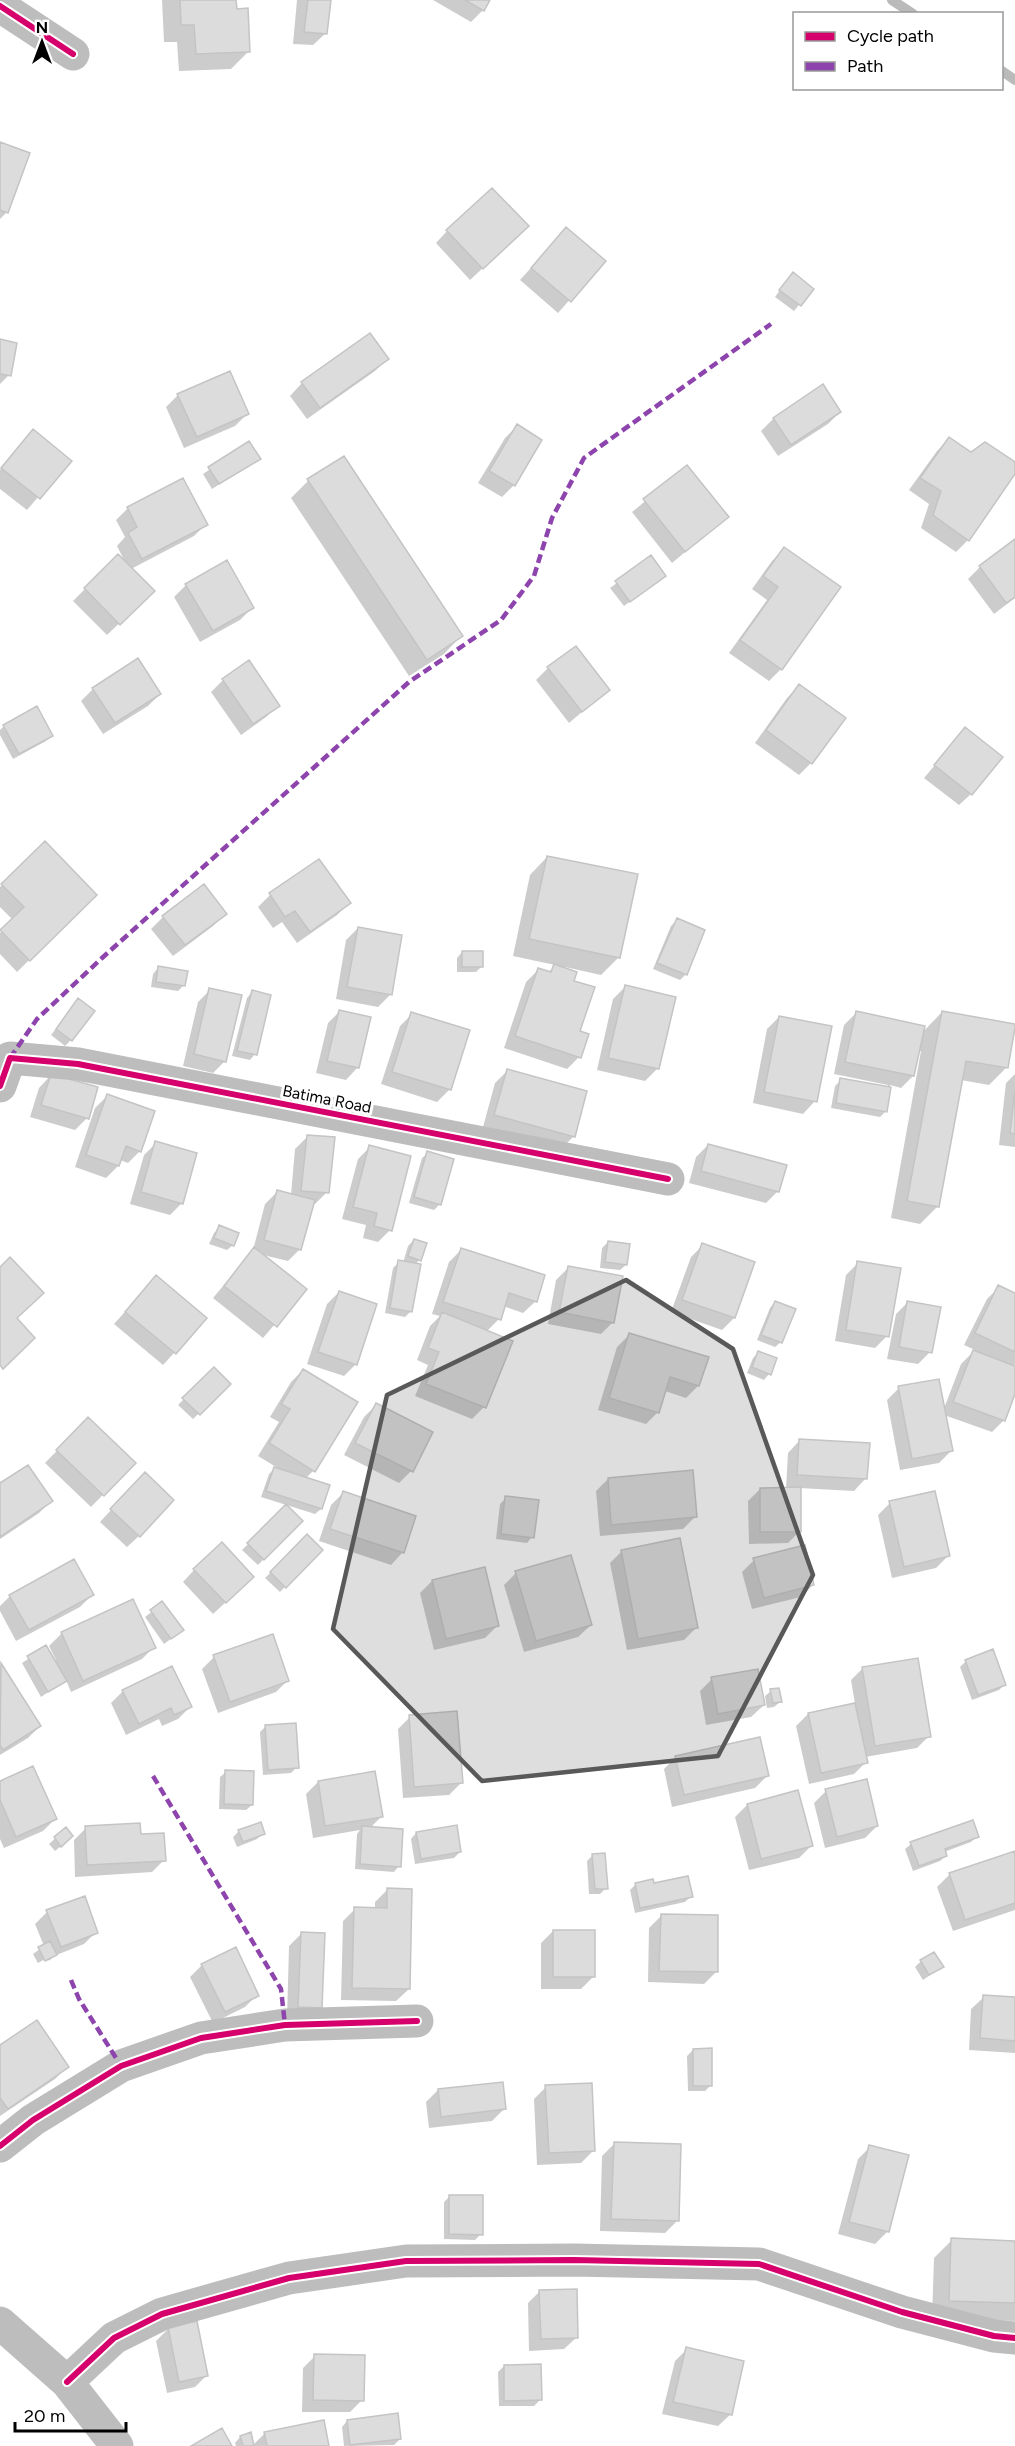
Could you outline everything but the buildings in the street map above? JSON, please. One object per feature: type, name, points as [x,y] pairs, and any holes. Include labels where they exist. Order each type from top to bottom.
[{"type":"street","points":[[0,6],[74,54]]},
{"type":"street","name":"Batima Road","points":[[0,1086],[10,1058],[78,1064],[668,1179]]},
{"type":"street","points":[[0,2146],[33,2120],[122,2066],[201,2038],[285,2025],[417,2021]]},
{"type":"street","points":[[67,2382],[114,2338],[162,2314],[290,2278],[406,2261],[574,2260],[759,2264],[902,2312],[994,2336],[1015,2338]]},
{"type":"street","points":[[0,2323],[67,2382],[117,2446]]},
{"type":"highlighted area","points":[[626,1280],[733,1349],[813,1575],[718,1756],[482,1781],[333,1629],[387,1395]]},
{"type":"waterway","points":[[892,0],[910,12]]},
{"type":"waterway","points":[[1003,72],[1015,80]]},
{"type":"marked path","points":[[10,1058],[37,1019],[409,682],[501,620],[534,576],[552,518],[584,458],[771,324]]},
{"type":"marked path","points":[[153,1776],[281,1989],[285,2025]]},
{"type":"marked path","points":[[71,1980],[79,1999],[121,2066]]},
{"type":"cycle path","points":[[0,6],[73,54]]},
{"type":"cycle path","points":[[0,1086],[10,1058],[78,1064],[668,1179]]},
{"type":"cycle path","points":[[0,2146],[33,2120],[121,2066],[201,2038],[285,2025],[417,2021]]},
{"type":"cycle path","points":[[67,2382],[114,2338],[162,2314],[289,2278],[406,2261],[574,2260],[759,2264],[902,2312],[994,2336],[1015,2338]]}]
